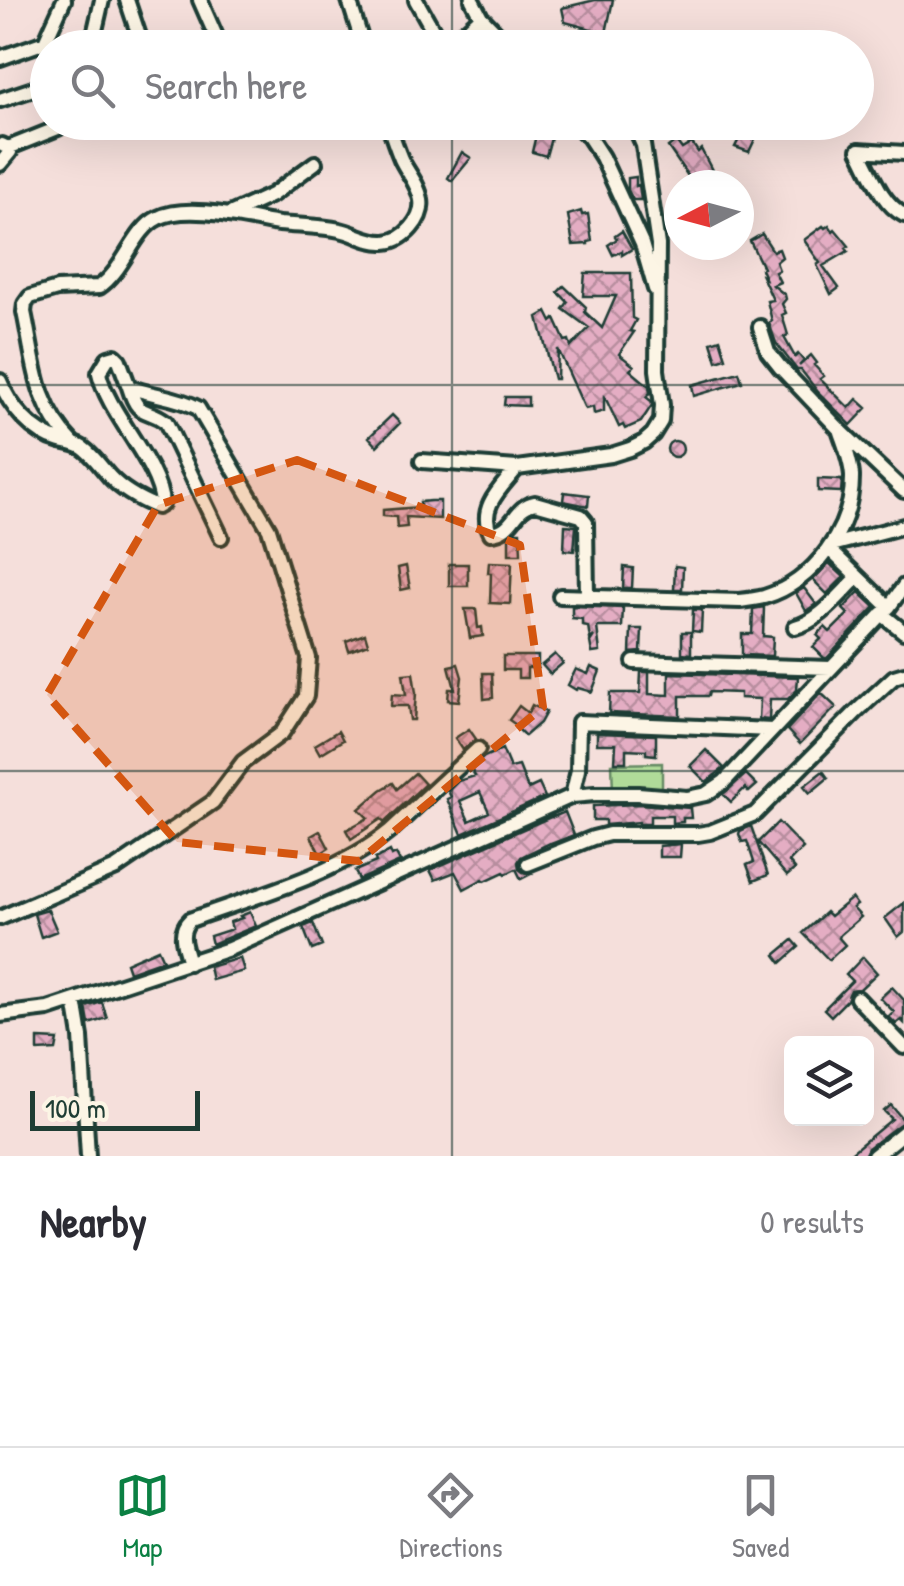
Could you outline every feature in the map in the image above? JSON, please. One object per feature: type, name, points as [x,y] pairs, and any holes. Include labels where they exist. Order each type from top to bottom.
[{"type":"street","points":[[50,30],[64,0]]},
{"type":"street","points":[[95,30],[102,0]]},
{"type":"street","points":[[127,0],[137,30]]},
{"type":"street","points":[[200,0],[213,30]]},
{"type":"street","points":[[349,0],[358,30]]},
{"type":"street","points":[[472,0],[494,30]]},
{"type":"street","points":[[422,2],[436,30]]},
{"type":"street","points":[[466,30],[481,17]]},
{"type":"street","points":[[0,58],[30,49]]},
{"type":"street","points":[[0,100],[30,90]]},
{"type":"street","points":[[0,164],[9,156],[4,147],[30,138]]},
{"type":"street","points":[[73,443],[50,414],[35,377],[24,312],[30,297],[51,290],[104,284],[142,232],[160,216],[230,214],[342,230],[386,242],[400,238],[412,228],[422,204],[394,140]]},
{"type":"street","points":[[591,140],[642,244],[657,296]]},
{"type":"street","points":[[422,462],[517,468],[610,455],[644,442],[653,434],[661,421],[662,405],[657,370],[658,245],[641,140]]},
{"type":"street","points":[[904,154],[859,150],[883,194],[904,215]]},
{"type":"street","points":[[230,214],[272,196],[315,164]]},
{"type":"street","points":[[760,328],[768,352],[839,430],[904,490]]},
{"type":"street","points":[[0,381],[23,418],[48,435],[73,443],[127,491],[160,506],[160,493],[99,378],[108,358],[115,356],[120,360],[136,407],[166,422],[222,537]]},
{"type":"street","points":[[0,918],[116,868],[214,802],[243,762],[282,734],[306,696],[309,658],[268,529],[198,408],[179,398],[129,387]]},
{"type":"street","points":[[560,596],[740,601],[766,596],[789,584],[814,566],[830,546],[845,513],[852,474],[839,430]]},
{"type":"street","points":[[517,468],[490,502],[485,517],[487,528],[496,533],[506,529],[527,504],[535,502],[581,516],[586,522],[587,596]]},
{"type":"street","points":[[830,546],[904,526]]},
{"type":"street","points":[[830,546],[904,632]]},
{"type":"street","points":[[795,627],[807,624],[858,577]]},
{"type":"street","points":[[0,1015],[48,1009],[230,949],[572,796],[638,794],[687,798],[706,794],[724,782],[904,586]]},
{"type":"street","points":[[634,662],[830,668]]},
{"type":"street","points":[[528,864],[609,834],[698,834],[754,814],[856,712],[894,677],[904,674]]},
{"type":"street","points":[[572,796],[578,770],[578,722],[772,730]]},
{"type":"street","points":[[189,963],[182,935],[190,920],[303,878],[374,843],[478,749]]},
{"type":"street","points":[[857,998],[904,1047]]},
{"type":"street","points":[[75,1000],[88,1156]]},
{"type":"street","points":[[874,1156],[904,1132]]},
{"type":"highlighted area","points":[[297,460],[520,545],[543,707],[359,861],[177,842],[47,695],[158,505]]},
{"type":"green space","points":[[662,763],[662,790],[613,791],[612,764]]},
{"type":"building","points":[[613,0],[607,30],[565,22],[562,8]]},
{"type":"building","points":[[535,140],[550,140],[546,156],[532,152]]},
{"type":"building","points":[[738,140],[755,140],[749,152],[735,147]]},
{"type":"building","points":[[676,141],[682,149],[692,143],[698,152],[701,149],[712,170],[684,170],[668,147]]},
{"type":"building","points":[[462,152],[471,158],[452,181],[448,178]]},
{"type":"building","points":[[636,177],[641,200],[633,200],[628,190],[628,178]]},
{"type":"building","points":[[581,211],[582,215],[588,214],[592,241],[573,245],[568,215]]},
{"type":"building","points":[[829,225],[849,246],[848,251],[823,266],[839,288],[831,294],[817,265],[820,263],[804,240]]},
{"type":"building","points":[[622,231],[632,249],[613,255],[608,245]]},
{"type":"building","points":[[762,234],[782,257],[776,262],[779,270],[775,272],[780,282],[773,285],[785,295],[782,304],[786,313],[782,315],[788,335],[784,337],[795,357],[798,354],[804,361],[799,366],[811,355],[824,376],[820,379],[849,408],[857,399],[867,408],[851,425],[776,343],[767,301],[773,300],[762,276],[765,278],[754,239]]},
{"type":"building","points":[[585,273],[631,273],[632,318],[636,320],[630,331],[634,332],[619,354],[649,386],[646,397],[652,405],[641,422],[625,429],[623,425],[619,427],[604,395],[604,411],[594,414],[593,407],[585,409],[558,349],[554,379],[538,317],[547,312],[552,322],[555,319],[571,347],[589,328],[563,309],[568,302],[558,292],[564,286],[602,328],[616,296],[583,296]]},
{"type":"building","points":[[720,339],[726,358],[717,361],[711,342]]},
{"type":"building","points":[[739,372],[742,382],[694,396],[692,385]]},
{"type":"building","points":[[505,397],[528,397],[528,406],[504,405]]},
{"type":"building","points":[[392,415],[400,423],[377,446],[369,437]]},
{"type":"building","points":[[675,441],[683,449],[675,457],[667,449]]},
{"type":"building","points":[[818,479],[842,480],[841,492],[818,491]]},
{"type":"building","points":[[564,492],[589,495],[588,506],[563,501]]},
{"type":"building","points":[[440,501],[440,519],[406,517],[407,527],[397,528],[396,517],[383,516],[383,510]]},
{"type":"building","points":[[565,525],[576,526],[574,551],[564,550]]},
{"type":"building","points":[[520,532],[521,554],[509,554],[509,537]]},
{"type":"building","points":[[489,562],[512,563],[510,604],[490,603]]},
{"type":"building","points":[[829,563],[844,577],[827,594],[813,580]]},
{"type":"building","points":[[449,564],[468,564],[468,586],[449,586]]},
{"type":"building","points":[[406,566],[410,588],[401,590],[398,568]]},
{"type":"building","points":[[675,566],[683,567],[682,589],[674,589]]},
{"type":"building","points":[[624,567],[633,568],[632,588],[623,588]]},
{"type":"building","points":[[804,588],[816,604],[806,611],[796,593]]},
{"type":"building","points":[[859,592],[875,607],[824,658],[813,647],[821,639],[817,635],[825,627],[830,632],[848,614],[843,609]]},
{"type":"building","points":[[572,606],[623,608],[622,627],[597,627],[600,652],[592,653],[590,642],[594,636],[590,639],[582,619],[572,618]]},
{"type":"building","points":[[764,607],[763,636],[773,637],[772,656],[742,655],[742,634],[752,634],[753,609]]},
{"type":"building","points":[[465,609],[476,609],[483,636],[470,638]]},
{"type":"building","points":[[693,610],[702,610],[701,632],[692,631]]},
{"type":"building","points":[[631,629],[642,629],[641,652],[630,653]]},
{"type":"building","points":[[682,632],[691,632],[691,654],[682,653]]},
{"type":"building","points":[[365,634],[368,644],[349,651],[346,641]]},
{"type":"building","points":[[555,654],[563,663],[550,674],[542,665]]},
{"type":"building","points":[[503,656],[538,656],[538,668],[527,668],[527,678],[518,678],[518,670],[503,670]]},
{"type":"building","points":[[458,664],[462,677],[459,701],[448,700],[449,689],[455,689],[449,666]]},
{"type":"building","points":[[591,667],[600,671],[592,692],[568,685],[576,669],[588,674]]},
{"type":"building","points":[[641,672],[649,672],[649,694],[669,695],[669,673],[798,677],[797,690],[788,699],[770,699],[769,720],[759,719],[760,699],[740,698],[740,693],[680,696],[680,716],[609,713],[610,693],[640,693]]},
{"type":"building","points":[[413,673],[416,693],[414,720],[410,720],[408,706],[391,706],[392,694],[406,695],[403,674]]},
{"type":"building","points":[[483,673],[492,673],[493,698],[484,699]]},
{"type":"building","points":[[821,693],[836,707],[800,744],[787,730]]},
{"type":"building","points":[[532,705],[546,712],[525,736],[509,720],[519,706],[528,713]]},
{"type":"building","points":[[469,729],[476,739],[463,750],[455,738]]},
{"type":"building","points":[[338,731],[343,740],[320,754],[315,745]]},
{"type":"building","points":[[597,733],[656,735],[656,755],[626,749],[626,762],[615,762],[616,744],[597,744]]},
{"type":"building","points":[[502,749],[510,768],[519,766],[528,789],[539,784],[545,797],[462,834],[447,799],[451,797],[448,791],[458,781],[475,776],[471,769],[484,757]],"holes":[[[480,792],[489,812],[469,821],[460,801]]]},
{"type":"building","points":[[706,750],[724,768],[706,782],[690,766]]},
{"type":"building","points":[[823,771],[828,778],[810,793],[804,786]]},
{"type":"building","points":[[415,773],[425,784],[384,823],[381,819],[351,839],[346,830],[368,818],[359,809],[381,790],[393,783],[397,789]]},
{"type":"building","points":[[746,774],[757,785],[749,792],[745,788],[731,802],[723,794]]},
{"type":"building","points":[[593,806],[690,808],[691,818],[672,823],[672,816],[650,816],[650,824],[605,825],[605,820],[593,820]]},
{"type":"building","points":[[565,812],[574,835],[521,857],[519,869],[531,874],[521,879],[516,869],[464,889],[455,872],[435,880],[430,870],[553,816]]},
{"type":"building","points":[[778,822],[803,848],[789,862],[795,869],[787,876],[758,842]]},
{"type":"building","points":[[751,826],[768,875],[753,881],[747,865],[754,862],[747,841],[742,842],[739,834]]},
{"type":"building","points":[[320,831],[329,848],[320,854],[311,836]]},
{"type":"building","points":[[681,844],[680,857],[659,857],[659,846]]},
{"type":"building","points":[[390,851],[400,862],[359,880],[355,871]]},
{"type":"building","points":[[852,898],[857,905],[853,908],[861,917],[840,935],[845,945],[829,960],[803,933],[826,912],[830,916]]},
{"type":"building","points":[[904,903],[904,932],[898,937],[885,918]]},
{"type":"building","points":[[48,910],[57,931],[41,937],[34,914]]},
{"type":"building","points":[[250,912],[256,926],[212,944],[210,936],[232,929],[230,922]]},
{"type":"building","points":[[313,923],[322,946],[312,950],[303,927]]},
{"type":"building","points":[[793,940],[799,947],[781,963],[775,955]]},
{"type":"building","points":[[158,949],[163,960],[129,972],[126,963]]},
{"type":"building","points":[[863,957],[877,973],[860,989],[851,990],[831,1016],[824,1009],[852,981],[846,975]]},
{"type":"building","points":[[240,958],[244,971],[212,980],[209,967]]},
{"type":"building","points":[[892,987],[904,1000],[904,1023],[901,1020],[896,1024],[889,1017],[894,1012],[880,998]]},
{"type":"building","points":[[102,1002],[107,1018],[89,1024],[86,1007]]},
{"type":"building","points":[[38,1039],[58,1040],[56,1050],[38,1051]]},
{"type":"building","points":[[891,1105],[904,1121],[868,1148],[864,1156],[847,1156],[892,1119],[884,1111]]}]
